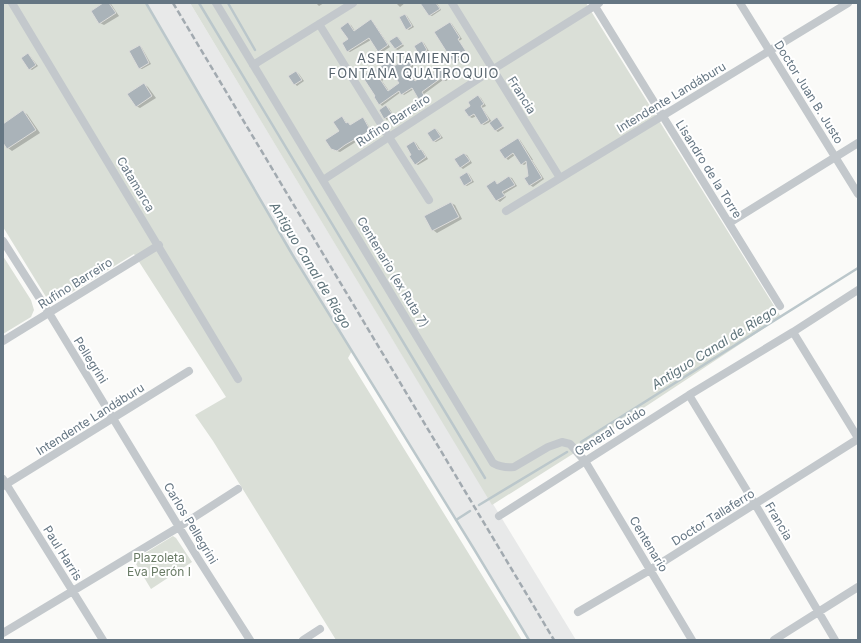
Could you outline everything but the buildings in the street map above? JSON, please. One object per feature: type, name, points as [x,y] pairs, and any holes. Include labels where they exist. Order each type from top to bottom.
[{"type":"street","name":"Catamarca","points":[[12,3],[159,245],[238,379]]},
{"type":"street","name":"Centenario (ex Ruta 7)","points":[[216,3],[493,463],[508,468],[514,467],[548,447],[562,442],[570,444],[585,461]]},
{"type":"street","points":[[253,65],[353,3]]},
{"type":"street","name":"Francia","points":[[452,3],[560,178]]},
{"type":"street","name":"Doctor Juan B. Justo","points":[[740,3],[858,194]]},
{"type":"street","name":"Intendente Landáburu","points":[[506,211],[848,3]]},
{"type":"street","name":"Rufino Barreiro","points":[[323,180],[595,4]]},
{"type":"street","name":"Lisandro de la Torre","points":[[595,4],[662,116],[780,306]]},
{"type":"street","points":[[319,24],[429,200]]},
{"type":"street","points":[[729,223],[858,143]]},
{"type":"street","points":[[3,241],[48,313]]},
{"type":"street","name":"Rufino Barreiro","points":[[3,341],[159,245]]},
{"type":"street","name":"General Guido","points":[[498,516],[858,290]]},
{"type":"street","name":"Pellegrini","points":[[48,313],[113,418]]},
{"type":"street","points":[[793,332],[858,438]]},
{"type":"street","name":"Intendente Landáburu","points":[[4,483],[189,372]]},
{"type":"street","name":"Francia","points":[[690,395],[835,640]]},
{"type":"street","name":"Carlos Pellegrini","points":[[113,418],[250,640]]},
{"type":"street","name":"Doctor Tallaferro","points":[[578,612],[650,570],[858,438]]},
{"type":"street","name":"Centenario","points":[[585,461],[692,640]]},
{"type":"street","name":"Paul Harris","points":[[4,483],[103,640]]},
{"type":"street","points":[[3,633],[179,527],[238,489]]},
{"type":"street","points":[[774,640],[858,587]]},
{"type":"street","points":[[303,640],[320,629]]},
{"type":"shaded area","points":[[145,3],[190,3],[576,640],[529,640],[292,254]]},
{"type":"green space","points":[[3,3],[145,3],[292,254],[352,351],[348,358],[522,640],[336,640],[213,441],[195,415],[226,397],[134,254],[51,305],[3,227]]},
{"type":"green space","points":[[190,3],[586,3],[781,317],[598,438],[492,505]]},
{"type":"green space","points":[[3,256],[31,300],[34,310],[31,317],[3,334]]},
{"type":"green space","name":"Plazoleta Eva Perón I","points":[[173,536],[176,538],[192,562],[151,589],[136,564],[137,558]]},
{"type":"waterway","name":"Antiguo Canal de Riego","points":[[146,3],[292,254],[529,640]]},
{"type":"waterway","points":[[199,3],[485,478]]},
{"type":"waterway","points":[[228,3],[255,50]]},
{"type":"waterway","name":"Antiguo Canal de Riego","points":[[581,442],[858,268]]},
{"type":"waterway","name":"Antiguo Canal de Riego","points":[[479,505],[567,452]]},
{"type":"waterway","name":"Antiguo Canal de Riego","points":[[456,520],[470,511]]},
{"type":"railway","points":[[173,3],[554,640]]},
{"type":"district","name":"ASENTAMIENTO FONTANA QUATROQUIO","points":[[414,66]]}]
